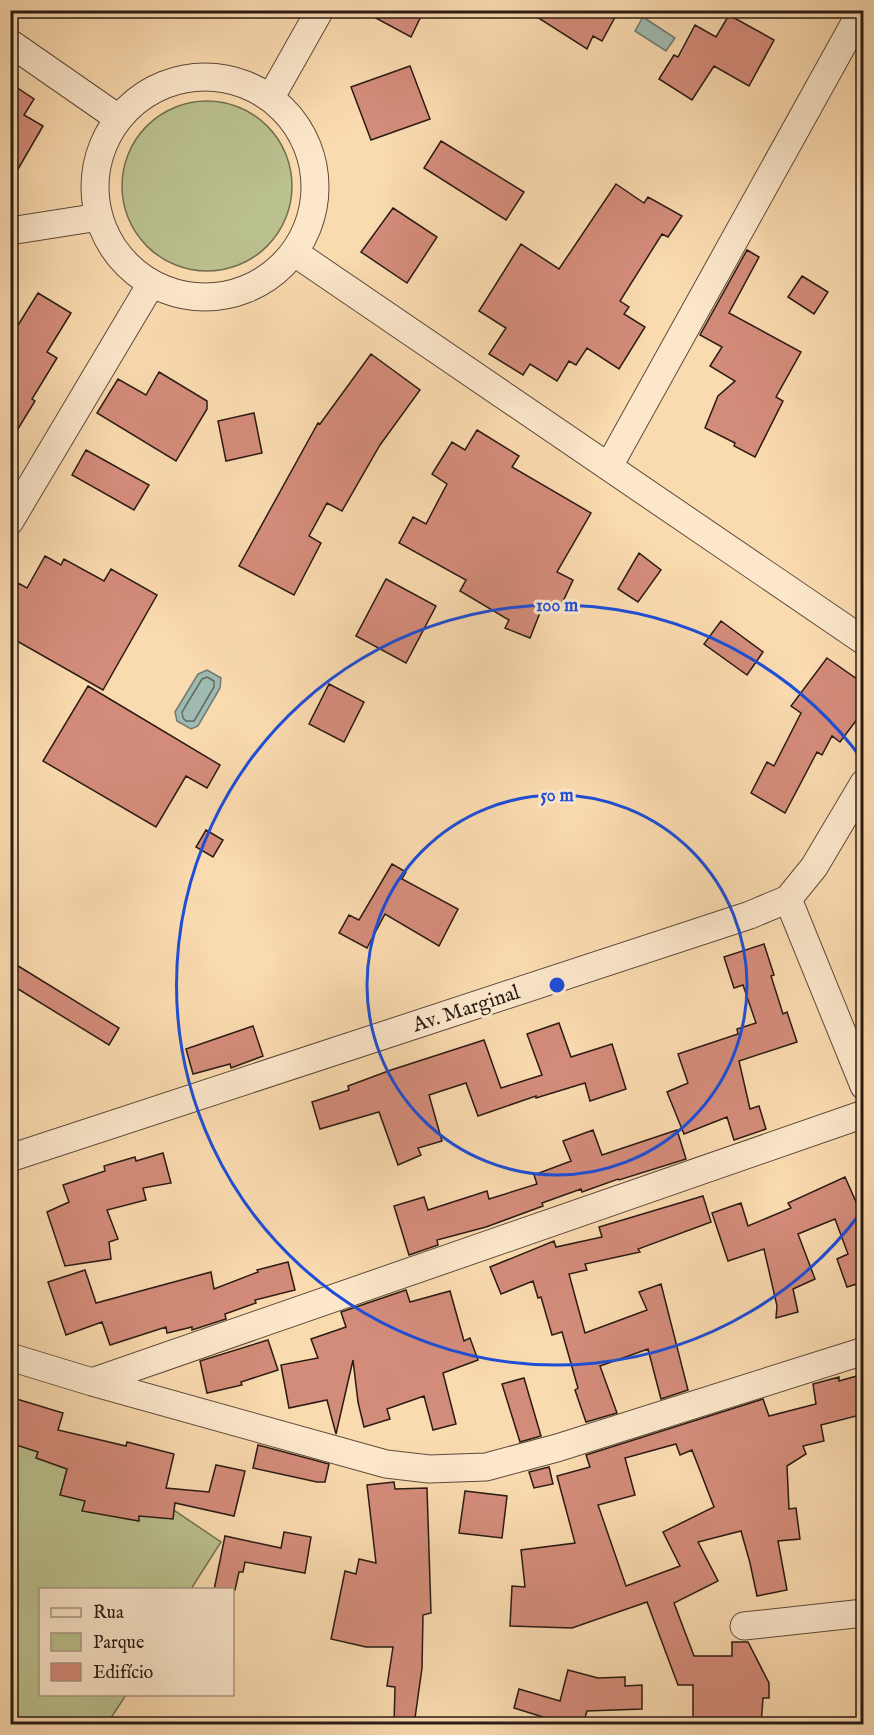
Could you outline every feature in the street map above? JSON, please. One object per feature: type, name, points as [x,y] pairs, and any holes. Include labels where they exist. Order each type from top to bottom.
[{"type":"street","points":[[271,96],[320,10]]},
{"type":"street","points":[[609,466],[862,10]]},
{"type":"street","points":[[10,43],[118,118]]},
{"type":"street","points":[[190,76],[233,79],[271,96],[300,129],[315,170],[313,213],[295,253],[265,280],[229,296],[189,297],[152,284],[128,267],[110,244],[99,217],[95,183],[102,149],[118,118],[150,90],[190,76]]},
{"type":"street","points":[[10,231],[99,217]]},
{"type":"street","points":[[295,253],[864,640]]},
{"type":"street","points":[[10,521],[152,284]]},
{"type":"street","name":"Av. Marginal","points":[[10,1158],[750,915],[788,899],[814,867],[864,783]]},
{"type":"street","points":[[788,899],[864,1086]]},
{"type":"street","points":[[92,1382],[864,1114]]},
{"type":"street","points":[[10,1357],[386,1464],[441,1469],[486,1467],[557,1448],[864,1351]]},
{"type":"street","points":[[744,1626],[864,1613]]},
{"type":"green space","points":[[207,101],[240,107],[267,126],[286,153],[292,186],[286,219],[267,246],[240,265],[207,271],[174,265],[147,246],[128,219],[122,186],[128,153],[147,126],[174,107]]},
{"type":"green space","points":[[10,1413],[45,1423],[221,1542],[192,1588],[39,1588],[39,1696],[125,1696],[107,1724],[11,1724]]},
{"type":"water","points":[[643,17],[675,38],[666,51],[635,31]]},
{"type":"water","points":[[207,670],[221,678],[220,688],[198,726],[191,729],[177,721],[175,712],[198,674]]},
{"type":"building","points":[[361,10],[424,10],[411,37]]},
{"type":"building","points":[[526,10],[619,10],[602,41],[593,36],[587,49]]},
{"type":"building","points":[[729,15],[774,40],[749,86],[714,66],[692,100],[659,79],[674,55],[678,57],[695,25],[716,37]]},
{"type":"building","points":[[410,66],[430,119],[371,140],[351,87]]},
{"type":"building","points":[[10,83],[34,99],[24,115],[43,126],[10,183]]},
{"type":"building","points":[[441,141],[524,192],[506,220],[424,168]]},
{"type":"building","points":[[616,184],[644,203],[648,197],[682,216],[668,237],[662,234],[620,301],[629,307],[624,314],[645,327],[619,369],[587,348],[576,365],[569,361],[557,381],[530,364],[523,375],[489,354],[506,328],[479,311],[521,244],[559,269]]},
{"type":"building","points":[[393,208],[437,237],[407,283],[361,252]]},
{"type":"building","points":[[747,250],[759,257],[729,313],[801,352],[776,397],[783,401],[755,457],[734,446],[735,443],[705,428],[718,396],[735,381],[710,366],[722,347],[700,335]]},
{"type":"building","points":[[802,276],[828,292],[814,314],[788,297]]},
{"type":"building","points":[[38,293],[71,313],[47,352],[57,358],[10,442],[10,338]]},
{"type":"building","points":[[371,354],[420,390],[380,445],[342,511],[327,503],[309,536],[321,543],[294,595],[239,566],[318,423],[320,424]]},
{"type":"building","points":[[159,372],[207,401],[207,409],[176,461],[97,413],[118,379],[146,395]]},
{"type":"building","points":[[254,413],[262,453],[226,461],[218,421]]},
{"type":"building","points":[[477,430],[519,456],[512,467],[591,513],[557,572],[573,580],[558,612],[543,605],[530,638],[505,628],[509,620],[460,591],[466,580],[399,543],[413,517],[426,524],[447,484],[432,474],[452,442],[465,450]]},
{"type":"building","points":[[86,450],[149,485],[134,510],[72,475]]},
{"type":"building","points":[[639,553],[661,570],[638,602],[618,589]]},
{"type":"building","points":[[45,556],[61,565],[64,559],[104,581],[111,569],[157,595],[103,690],[10,637],[10,595],[18,583],[27,588]]},
{"type":"building","points":[[386,579],[436,606],[406,663],[356,636]]},
{"type":"building","points":[[721,621],[763,652],[747,675],[704,644]]},
{"type":"building","points":[[827,658],[864,684],[864,710],[840,742],[832,736],[822,755],[817,752],[785,813],[751,793],[767,762],[774,766],[801,713],[791,706]]},
{"type":"building","points":[[329,684],[364,702],[344,742],[309,724]]},
{"type":"building","points":[[88,686],[220,765],[207,788],[186,776],[156,827],[43,761]]},
{"type":"building","points":[[206,830],[223,840],[213,857],[196,847]]},
{"type":"building","points":[[392,864],[406,872],[402,879],[458,909],[439,946],[385,914],[367,948],[339,933],[349,915],[359,920]]},
{"type":"building","points":[[764,944],[783,1014],[787,1012],[797,1042],[739,1061],[750,1109],[759,1106],[766,1129],[734,1140],[727,1117],[684,1134],[667,1092],[688,1083],[678,1054],[738,1034],[737,1029],[756,1023],[743,985],[734,988],[724,957]]},
{"type":"building","points":[[10,961],[119,1028],[109,1045],[10,984]]},
{"type":"building","points":[[559,1023],[571,1057],[612,1044],[626,1089],[590,1101],[585,1083],[536,1098],[536,1096],[478,1116],[466,1083],[429,1095],[442,1141],[418,1148],[421,1155],[398,1165],[379,1112],[320,1129],[312,1102],[349,1090],[348,1086],[391,1070],[484,1040],[501,1088],[542,1075],[527,1034]]},
{"type":"building","points":[[253,1026],[263,1056],[231,1068],[230,1064],[193,1074],[186,1049]]},
{"type":"building","points":[[593,1130],[602,1155],[677,1130],[686,1159],[582,1192],[581,1189],[486,1227],[437,1240],[438,1245],[409,1255],[394,1206],[424,1197],[428,1210],[487,1191],[489,1199],[537,1184],[534,1175],[571,1161],[563,1141]]},
{"type":"building","points":[[163,1153],[171,1183],[143,1188],[146,1200],[107,1210],[118,1239],[109,1242],[111,1259],[65,1266],[47,1212],[69,1202],[63,1185],[105,1171],[104,1166],[135,1157],[136,1161]]},
{"type":"building","points":[[845,1177],[864,1220],[864,1289],[860,1283],[847,1287],[837,1259],[848,1254],[835,1219],[798,1234],[815,1279],[793,1289],[798,1312],[776,1318],[777,1306],[764,1249],[728,1261],[712,1213],[741,1203],[748,1226],[791,1208],[788,1203]]},
{"type":"building","points":[[703,1196],[711,1222],[638,1249],[640,1252],[585,1264],[587,1270],[569,1274],[585,1333],[647,1310],[639,1292],[661,1284],[688,1390],[661,1399],[648,1349],[600,1366],[617,1413],[586,1422],[575,1390],[578,1388],[562,1332],[552,1335],[541,1297],[538,1298],[533,1281],[501,1294],[490,1267],[554,1241],[556,1247],[602,1237],[599,1227]]},
{"type":"building","points":[[288,1262],[295,1290],[255,1300],[256,1303],[225,1314],[226,1319],[192,1330],[192,1327],[167,1333],[166,1327],[110,1345],[102,1322],[66,1335],[48,1282],[85,1270],[96,1303],[211,1272],[214,1289],[258,1272],[257,1270]]},
{"type":"building","points":[[406,1290],[410,1302],[450,1291],[464,1341],[470,1338],[478,1360],[443,1373],[456,1424],[433,1430],[424,1396],[387,1409],[390,1419],[364,1427],[358,1402],[353,1360],[336,1434],[327,1400],[289,1408],[281,1365],[318,1358],[311,1339],[346,1327],[341,1312]]},
{"type":"building","points":[[268,1340],[278,1370],[241,1382],[242,1385],[207,1393],[200,1361]]},
{"type":"building","points":[[864,1374],[864,1414],[821,1425],[824,1441],[803,1446],[806,1454],[787,1466],[789,1509],[796,1508],[800,1539],[778,1541],[787,1590],[757,1596],[741,1531],[698,1542],[718,1581],[674,1603],[694,1656],[732,1656],[732,1642],[748,1642],[769,1683],[769,1698],[763,1698],[761,1725],[693,1723],[693,1685],[678,1685],[647,1602],[572,1628],[510,1626],[512,1586],[525,1587],[521,1550],[575,1543],[557,1476],[590,1467],[586,1455],[763,1399],[769,1416],[816,1404],[813,1384],[839,1377],[839,1381]],"holes":[[[676,1444],[680,1455],[692,1450],[714,1507],[663,1532],[680,1566],[626,1586],[598,1505],[635,1495],[625,1458]]]},
{"type":"building","points":[[524,1378],[541,1436],[520,1442],[502,1384]]},
{"type":"building","points":[[10,1397],[63,1413],[58,1430],[126,1446],[127,1442],[174,1454],[166,1488],[209,1492],[216,1465],[245,1471],[234,1516],[175,1503],[173,1519],[139,1516],[139,1521],[82,1511],[85,1501],[60,1495],[67,1469],[36,1458],[38,1452],[10,1443]]},
{"type":"building","points":[[258,1445],[329,1464],[325,1482],[253,1468]]},
{"type":"building","points":[[549,1467],[553,1484],[534,1488],[529,1472]]},
{"type":"building","points":[[394,1482],[395,1489],[427,1488],[431,1613],[423,1615],[422,1668],[414,1725],[394,1725],[395,1687],[387,1686],[393,1647],[366,1647],[331,1639],[345,1571],[356,1574],[359,1559],[376,1563],[367,1485]]},
{"type":"building","points":[[465,1491],[507,1496],[502,1538],[459,1533]]},
{"type":"building","points":[[284,1532],[311,1537],[305,1573],[245,1562],[243,1572],[239,1572],[235,1590],[234,1588],[214,1588],[225,1536],[281,1548]]},
{"type":"building","points":[[568,1670],[598,1678],[625,1677],[625,1686],[642,1685],[642,1709],[587,1711],[584,1721],[572,1718],[569,1725],[514,1708],[519,1689],[560,1701]]}]
